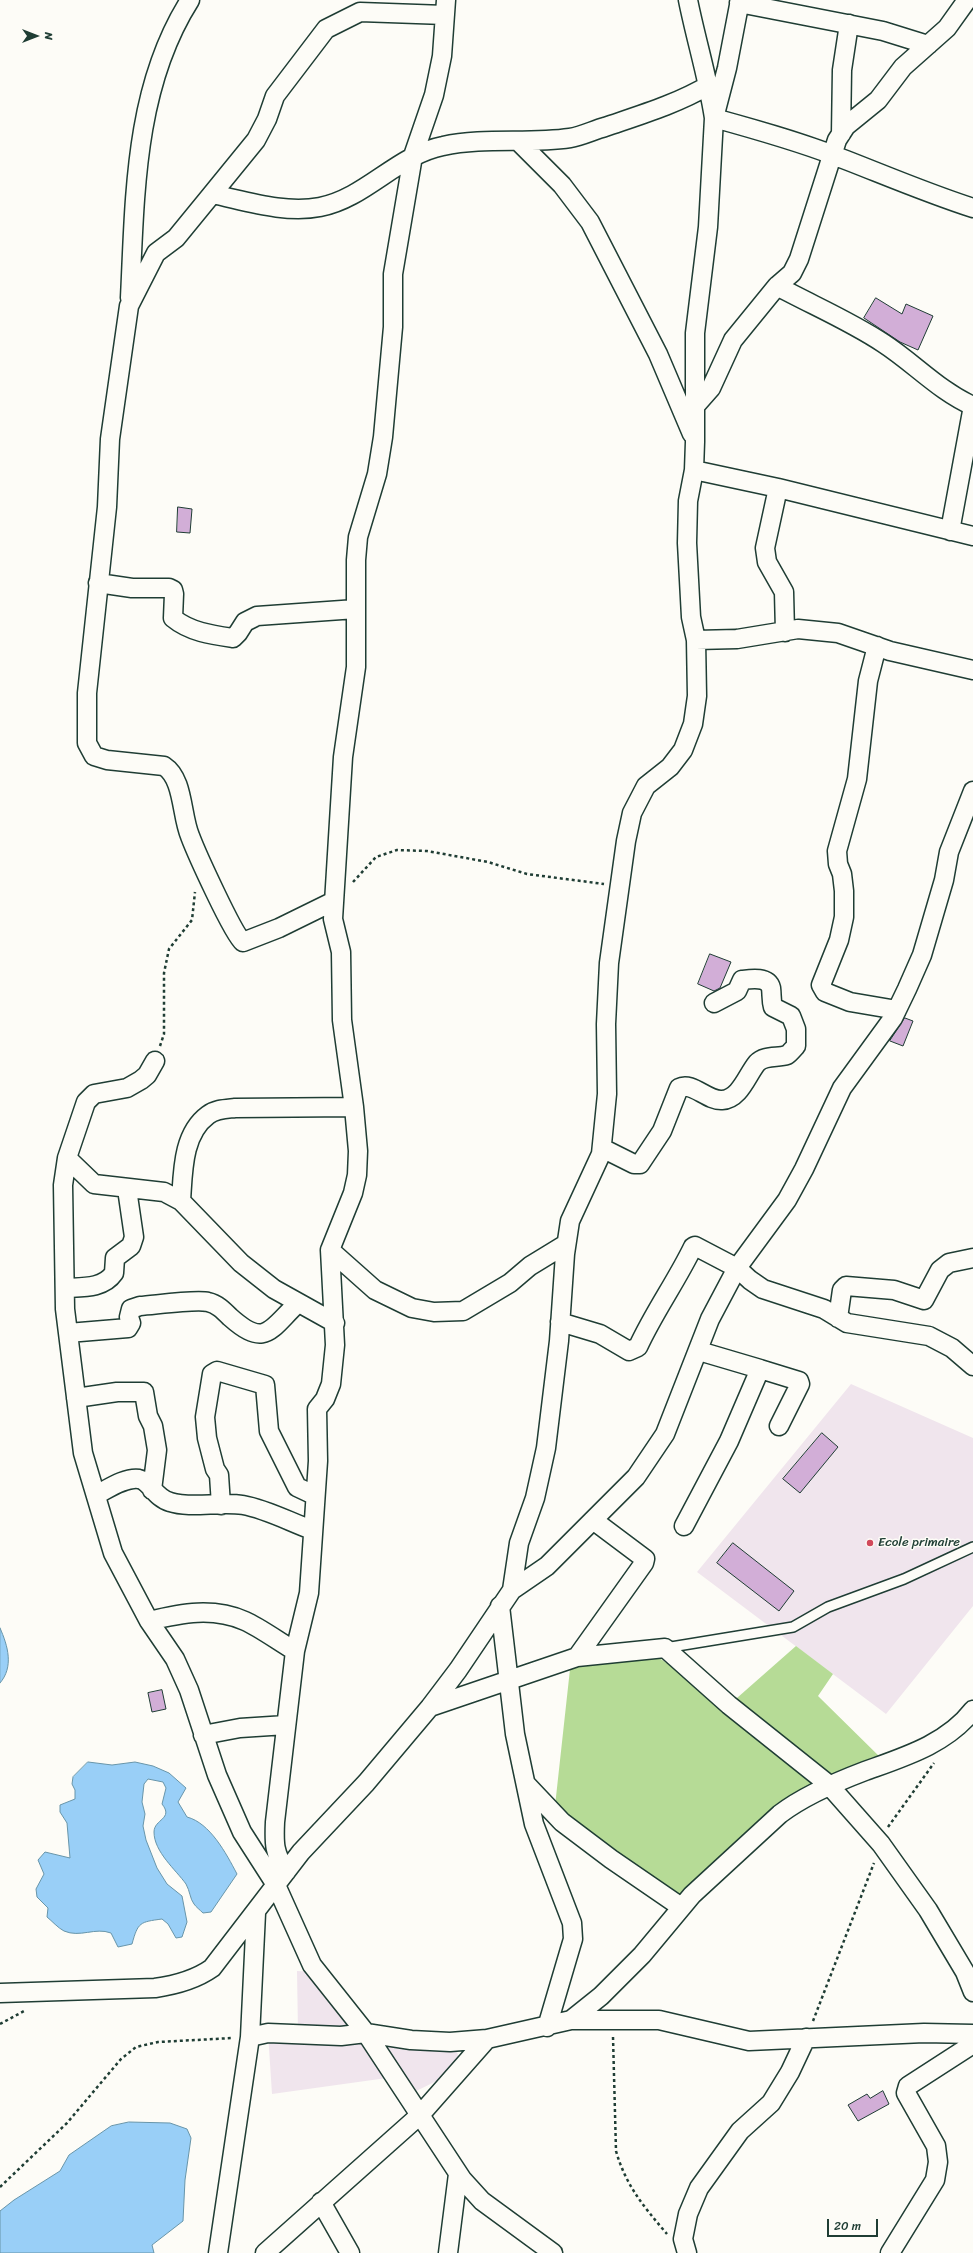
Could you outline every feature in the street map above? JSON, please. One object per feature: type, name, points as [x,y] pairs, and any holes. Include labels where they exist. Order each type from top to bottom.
[{"type":"street","points":[[190,0],[166,44],[149,95],[140,150],[129,306],[110,439],[107,507],[87,693],[87,743],[94,756],[107,760],[164,766],[170,770],[176,782],[189,836],[243,942],[279,928],[334,901]]},
{"type":"street","points":[[688,0],[709,85],[714,118]]},
{"type":"street","points":[[696,405],[711,388],[733,340],[777,286],[792,273],[799,259],[831,154],[846,126],[878,100],[902,67],[947,28],[967,0]]},
{"type":"street","points":[[512,1590],[519,1543],[535,1498],[546,1448],[560,1322],[566,1244],[570,1221],[599,1162],[602,1148],[607,1094],[606,1024],[609,963],[619,888],[632,813],[646,786],[670,767],[683,750],[693,724],[697,696],[696,640],[691,617],[687,543],[688,501],[694,470],[695,442],[696,405],[693,370],[694,334],[708,227],[714,118],[727,68],[739,1],[849,24],[928,45]]},
{"type":"street","points":[[129,306],[156,253],[176,238],[256,140],[267,119],[275,96],[326,29],[360,12],[445,7],[442,56],[434,95],[413,156],[393,274],[393,327],[383,437],[377,474],[358,537],[356,560],[356,666],[343,757],[333,919],[341,952],[342,1020],[354,1107],[358,1152],[357,1175],[353,1193],[330,1250],[335,1345],[331,1384],[325,1399],[317,1409],[318,1461],[314,1495],[308,1593],[295,1651],[274,1847],[281,1879],[312,1965],[366,2033],[458,2174],[482,2201],[553,2253]]},
{"type":"street","points":[[841,134],[842,70],[849,24]]},
{"type":"street","points":[[212,194],[296,209],[319,208],[341,201],[360,191],[413,156],[443,146],[572,138],[643,114],[709,85]]},
{"type":"street","points":[[714,118],[758,130],[831,154],[946,200],[973,208]]},
{"type":"street","points":[[519,142],[562,185],[590,222],[658,354],[695,442]]},
{"type":"street","points":[[777,286],[882,342],[917,367],[935,383],[960,400],[973,406],[950,531]]},
{"type":"street","points":[[694,470],[778,488],[973,536]]},
{"type":"street","points":[[778,488],[765,548],[767,562],[784,592],[785,632]]},
{"type":"street","points":[[98,583],[132,588],[169,588],[173,590],[174,594],[173,618],[182,625],[203,633],[232,638],[238,633],[245,622],[257,616],[356,610]]},
{"type":"street","points":[[696,640],[737,639],[798,629],[838,633],[877,646],[973,670]]},
{"type":"street","points":[[877,646],[868,681],[857,779],[838,851],[838,864],[842,874],[844,891],[844,917],[839,940],[821,985],[825,992],[850,1002],[897,1010]]},
{"type":"street","points":[[0,1993],[95,1991],[173,1985],[200,1976],[212,1968],[256,1913],[301,1852],[366,1782],[430,1707],[458,1670],[512,1590],[547,1566],[636,1476],[665,1434],[699,1351],[710,1319],[737,1268],[787,1200],[804,1169],[842,1088],[893,1018],[897,1010],[922,955],[944,880],[949,852],[973,792]]},
{"type":"street","points":[[602,1148],[634,1164],[640,1164],[662,1131],[678,1088],[683,1086],[721,1100],[728,1099],[746,1082],[758,1062],[770,1057],[788,1054],[796,1046],[796,1029],[791,1016],[773,1007],[770,999],[771,987],[767,982],[758,979],[742,980],[737,991],[714,1003]]},
{"type":"street","points":[[155,1061],[147,1075],[141,1080],[127,1088],[94,1094],[86,1102],[67,1158],[64,1185],[65,1288],[68,1333],[83,1453],[113,1553],[149,1621],[175,1659],[189,1690],[217,1775],[242,1832],[281,1879]]},
{"type":"street","points":[[181,1201],[185,1160],[189,1143],[194,1131],[208,1115],[220,1110],[235,1108],[354,1107]]},
{"type":"street","points":[[67,1158],[94,1184],[127,1189],[164,1192],[181,1201],[241,1263],[274,1289],[335,1324]]},
{"type":"street","points":[[65,1288],[94,1287],[106,1280],[114,1273],[115,1258],[131,1246],[134,1237],[127,1189]]},
{"type":"street","points":[[330,1250],[375,1290],[412,1308],[434,1312],[463,1311],[510,1283],[530,1266],[566,1244]]},
{"type":"street","points":[[560,1322],[600,1334],[629,1351],[634,1350],[638,1347],[651,1318],[682,1270],[693,1247],[700,1248],[737,1268],[763,1289],[832,1312],[838,1318],[850,1324],[929,1336],[952,1348],[973,1366]]},
{"type":"street","points":[[838,1318],[842,1290],[846,1286],[894,1290],[924,1300],[940,1270],[949,1263],[973,1258]]},
{"type":"street","points":[[68,1333],[128,1328],[131,1323],[129,1317],[131,1309],[140,1306],[206,1301],[218,1306],[245,1330],[254,1334],[263,1333],[273,1328],[298,1302]]},
{"type":"street","points":[[699,1351],[799,1381],[800,1384],[780,1426]]},
{"type":"street","points":[[684,1526],[729,1442],[760,1369]]},
{"type":"street","points":[[221,1505],[218,1475],[207,1438],[205,1417],[212,1374],[217,1371],[265,1385],[269,1431],[297,1487],[314,1495]]},
{"type":"street","points":[[76,1398],[117,1392],[144,1392],[148,1416],[153,1426],[157,1450],[152,1490]]},
{"type":"street","points":[[96,1495],[133,1479],[146,1483],[160,1499],[172,1503],[248,1507],[312,1530]]},
{"type":"street","points":[[577,1657],[644,1563],[645,1559],[593,1520]]},
{"type":"street","points":[[500,1606],[507,1680],[515,1734],[534,1824],[572,1923],[573,1939],[547,2027]]},
{"type":"street","points":[[149,1621],[184,1613],[208,1612],[245,1621],[295,1651]]},
{"type":"street","points":[[430,1707],[577,1657],[665,1648],[729,1705],[829,1786],[881,1844],[928,1910],[965,1972],[973,1992]]},
{"type":"street","points":[[571,2020],[601,1996],[642,1955],[681,1907],[780,1814],[792,1805],[829,1786],[914,1753],[961,1725],[971,1716]]},
{"type":"street","points":[[203,1735],[240,1728],[286,1726]]},
{"type":"street","points":[[526,1784],[562,1822],[611,1859],[681,1907]]},
{"type":"street","points":[[218,2253],[250,2037],[256,1913]]},
{"type":"street","points":[[250,2037],[268,2033],[341,2036],[366,2033],[434,2042],[487,2040],[547,2027],[571,2020],[659,2020],[749,2041],[924,2033],[973,2034]]},
{"type":"street","points":[[687,2253],[683,2238],[688,2214],[699,2188],[740,2131],[771,2103],[790,2072],[806,2038]]},
{"type":"street","points":[[265,2253],[420,2115],[487,2040]]},
{"type":"street","points":[[890,2253],[935,2180],[938,2162],[936,2146],[906,2093],[908,2086],[973,2044]]},
{"type":"street","points":[[448,2253],[458,2174]]},
{"type":"street","points":[[321,2202],[350,2253]]},
{"type":"lane","points":[[665,1648],[793,1627],[828,1607],[904,1579],[973,1546]]},
{"type":"path","points":[[334,901],[376,857],[396,850],[427,851],[488,862],[527,874],[599,883],[619,888]]},
{"type":"path","points":[[155,1061],[164,1034],[164,973],[169,949],[192,920],[195,882],[203,864]]},
{"type":"path","points":[[806,2038],[889,1824],[939,1756]]},
{"type":"path","points":[[613,2020],[616,2151],[621,2168],[636,2197],[669,2236]]},
{"type":"path","points":[[0,2187],[67,2123],[121,2059],[136,2047],[158,2042],[250,2037]]},
{"type":"shaded area","points":[[851,1384],[973,1438],[973,1606],[886,1714],[697,1572]]},
{"type":"shaded area","points":[[297,1971],[318,1972],[362,2030],[454,2038],[461,2069],[406,2096],[394,2077],[272,2094],[268,2033],[298,2032]]},
{"type":"green space","points":[[640,1645],[729,1705],[796,1646],[833,1674],[818,1696],[885,1762],[788,1803],[680,1902],[555,1806],[571,1660]]},
{"type":"water","points":[[0,1628],[7,1649],[8,1663],[7,1670],[0,1683]]},
{"type":"water","points":[[88,1762],[112,1765],[135,1762],[153,1766],[169,1773],[186,1788],[178,1802],[187,1817],[203,1825],[210,1832],[233,1866],[237,1874],[211,1912],[203,1913],[194,1904],[186,1884],[161,1854],[158,1847],[154,1832],[157,1824],[166,1813],[162,1804],[166,1788],[163,1782],[148,1779],[144,1784],[142,1802],[145,1814],[143,1826],[146,1840],[157,1868],[167,1884],[182,1896],[187,1922],[182,1937],[176,1938],[168,1924],[162,1919],[155,1920],[144,1922],[138,1927],[132,1944],[118,1947],[111,1933],[99,1931],[70,1933],[62,1930],[47,1917],[48,1908],[37,1897],[36,1889],[44,1874],[38,1860],[45,1852],[70,1858],[67,1823],[60,1812],[60,1805],[75,1799],[75,1790],[72,1784],[73,1777]]},
{"type":"water","points":[[129,2122],[170,2123],[187,2129],[191,2138],[185,2180],[183,2221],[152,2245],[154,2253],[0,2253],[0,2211],[14,2200],[60,2171],[69,2155],[111,2126]]},
{"type":"building","points":[[876,298],[902,314],[906,304],[933,316],[918,350],[900,342],[864,318]]},
{"type":"building","points":[[178,507],[192,509],[190,533],[177,532]]},
{"type":"building","points":[[710,954],[731,962],[720,988],[714,991],[698,984]]},
{"type":"building","points":[[905,1018],[913,1021],[903,1046],[890,1041]]},
{"type":"building","points":[[822,1433],[838,1447],[800,1493],[783,1479]]},
{"type":"building","points":[[733,1543],[794,1591],[779,1611],[717,1563]]},
{"type":"building","points":[[162,1690],[166,1709],[152,1712],[148,1693]]},
{"type":"building","points":[[883,2091],[889,2104],[858,2121],[848,2105],[867,2094],[870,2098]]},
{"type":"place","name":"Ecole primaire","points":[[870,1543]]}]
